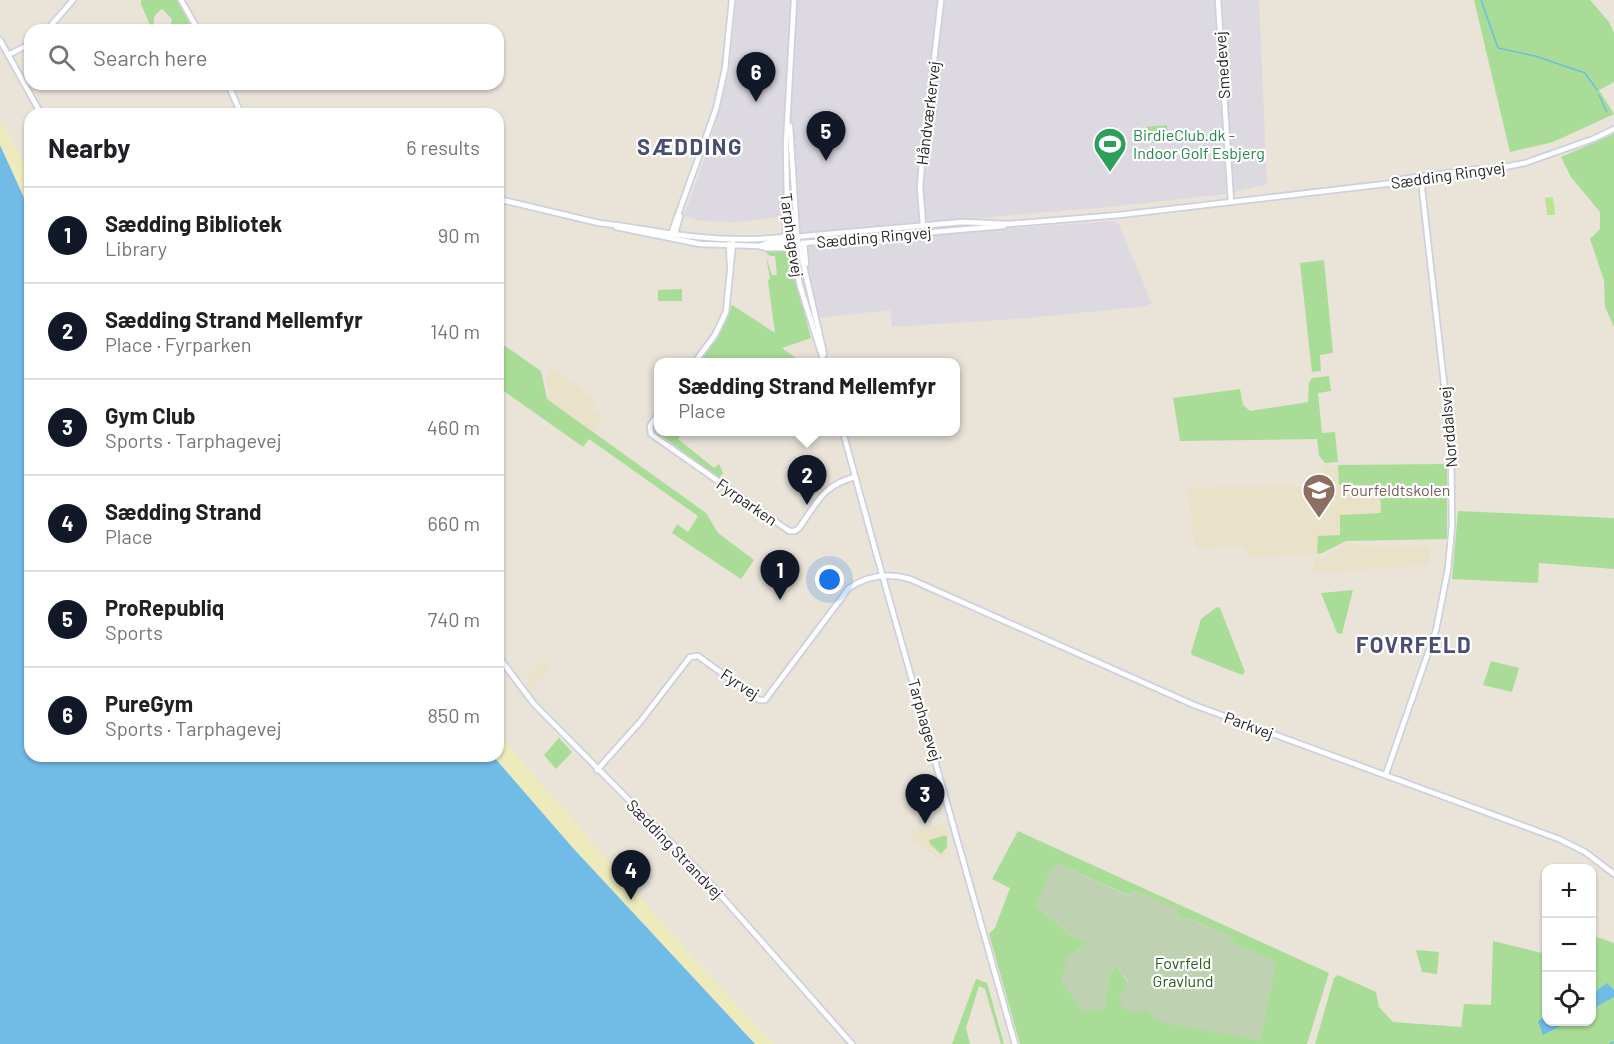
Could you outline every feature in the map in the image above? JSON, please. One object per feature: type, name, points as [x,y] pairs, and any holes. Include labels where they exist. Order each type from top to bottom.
[{"type":"street","points":[[52,24],[73,0]]},
{"type":"street","points":[[180,0],[194,24]]},
{"type":"street","points":[[672,237],[716,109],[729,40],[732,0]]},
{"type":"street","name":"Tarphagevej","points":[[794,0],[786,144],[786,192],[800,286],[822,358]]},
{"type":"street","name":"Håndværkervej","points":[[923,225],[920,187],[941,0]]},
{"type":"street","name":"Smedevej","points":[[1218,0],[1231,202]]},
{"type":"street","points":[[0,40],[24,84]]},
{"type":"street","points":[[8,56],[24,47]]},
{"type":"street","points":[[27,90],[38,108]]},
{"type":"street","points":[[231,90],[238,108]]},
{"type":"street","name":"Tarphagevej","points":[[789,104],[794,241],[807,284],[823,358]]},
{"type":"street","name":"Sædding Ringvej","points":[[1360,187],[1421,184],[1490,171],[1535,160],[1614,129]]},
{"type":"street","name":"Sædding Ringvej","points":[[504,200],[598,223],[632,226],[672,237],[731,246],[765,248],[794,241],[923,225],[981,222],[1009,224],[1119,215],[1360,187],[1535,160]]},
{"type":"street","points":[[1421,184],[1419,178],[1460,172]]},
{"type":"street","name":"Norddalsvej","points":[[1386,774],[1436,630],[1448,569],[1452,526],[1451,445],[1421,184]]},
{"type":"street","points":[[783,238],[786,233],[784,197],[786,192]]},
{"type":"street","name":"Sædding Ringvej","points":[[672,237],[783,238],[794,241],[1009,224]]},
{"type":"street","points":[[699,358],[715,335],[726,312],[731,239]]},
{"type":"street","name":"Fyrparken","points":[[654,420],[650,426],[651,434],[789,531],[799,528],[833,484],[855,477]]},
{"type":"street","name":"Tarphagevej","points":[[844,436],[1015,1044]]},
{"type":"street","name":"Parkvej","points":[[883,576],[910,579],[1194,705],[1559,839],[1585,852],[1614,874]]},
{"type":"street","name":"Fyrvej","points":[[597,770],[640,722],[690,657],[698,656],[759,700],[765,700],[849,588],[860,581],[883,576]]},
{"type":"street","name":"Sædding Strandvej","points":[[504,664],[534,704],[702,874],[852,1044]]},
{"type":"shaded area","points":[[736,0],[1259,0],[1267,184],[1226,194],[1109,207],[931,222],[926,219],[925,210],[920,211],[920,220],[916,224],[804,233],[778,217],[738,222],[701,221],[684,216],[710,142],[729,74]]},
{"type":"shaded area","points":[[1114,221],[1118,223],[1143,282],[1151,303],[1148,306],[1028,318],[892,327],[890,310],[818,318],[804,244]]},
{"type":"shaded area","points":[[553,369],[596,400],[591,409],[602,417],[593,431],[550,400],[546,378]]},
{"type":"shaded area","name":"Fourfeldtskolen","points":[[1447,464],[1447,539],[1346,541],[1322,553],[1249,557],[1245,547],[1241,545],[1199,549],[1195,546],[1187,487],[1323,486],[1323,466]]},
{"type":"shaded area","points":[[1346,545],[1429,547],[1430,565],[1314,573],[1314,558],[1323,558]]},
{"type":"shaded area","points":[[543,660],[551,668],[530,690],[526,684],[529,679],[527,676]]},
{"type":"shaded area","points":[[947,823],[948,848],[941,860],[910,838],[916,831]]},
{"type":"green space","points":[[141,0],[177,0],[190,24],[171,24],[172,19],[162,9],[154,18],[154,24],[149,24]]},
{"type":"green space","points":[[1474,0],[1590,0],[1609,22],[1614,33],[1614,82],[1599,90],[1614,114],[1553,142],[1510,152]]},
{"type":"green space","points":[[1167,125],[1170,141],[1145,143],[1146,127]]},
{"type":"green space","points":[[1614,134],[1614,327],[1605,307],[1604,280],[1590,239],[1600,229],[1600,212],[1571,177],[1561,157]]},
{"type":"green space","points":[[1553,197],[1555,215],[1547,215],[1545,198]]},
{"type":"green space","points":[[763,250],[789,254],[811,338],[782,348],[796,358],[702,358],[720,333],[732,305],[775,333],[766,257],[772,275],[777,275],[775,256],[770,256]]},
{"type":"green space","points":[[1324,260],[1333,353],[1320,355],[1321,371],[1312,372],[1300,263]]},
{"type":"green space","points":[[682,289],[682,301],[658,301],[658,290]]},
{"type":"green space","points":[[504,345],[541,371],[547,399],[706,513],[718,533],[754,560],[741,579],[672,533],[677,524],[688,532],[698,516],[589,439],[583,447],[504,391]]},
{"type":"green space","points":[[1329,376],[1331,391],[1318,393],[1322,433],[1335,432],[1338,462],[1325,463],[1319,456],[1317,439],[1180,441],[1173,398],[1240,389],[1243,405],[1250,411],[1308,402],[1309,383],[1312,378]]},
{"type":"green space","points":[[662,436],[680,436],[678,439],[714,468],[719,464],[723,473],[719,478]]},
{"type":"green space","points":[[1447,464],[1447,539],[1346,541],[1317,554],[1318,536],[1340,535],[1340,515],[1381,513],[1380,485],[1339,485],[1338,465]]},
{"type":"green space","points":[[1458,511],[1614,518],[1614,569],[1539,563],[1538,583],[1452,579]]},
{"type":"green space","points":[[1353,590],[1342,634],[1337,633],[1321,593]]},
{"type":"green space","points":[[1217,607],[1220,608],[1245,672],[1242,675],[1191,653],[1201,619]]},
{"type":"green space","points":[[1491,661],[1519,668],[1512,692],[1483,685]]},
{"type":"green space","points":[[559,738],[572,752],[556,769],[544,755]]},
{"type":"green space","points":[[1018,831],[1329,973],[1307,1044],[1020,1044],[989,934],[995,928],[1010,888],[992,879]],"holes":[[[1055,865],[1060,865],[1130,896],[1131,890],[1178,909],[1176,917],[1196,921],[1233,938],[1233,943],[1276,963],[1119,996],[1128,983],[1117,966],[1111,971],[1103,1009],[1066,960],[1089,942],[1068,934],[1036,906]]]},
{"type":"green space","points":[[947,836],[947,847],[941,854],[930,844],[929,840]]},
{"type":"green space","name":"Fovrfeld Gravlund","points":[[1060,865],[1129,896],[1131,890],[1179,909],[1176,917],[1196,921],[1233,938],[1233,943],[1276,963],[1261,1041],[1155,1021],[1147,1010],[1131,1013],[1122,1007],[1119,996],[1128,982],[1117,966],[1111,971],[1103,1009],[1088,1012],[1082,1009],[1062,983],[1066,960],[1089,942],[1068,934],[1036,906],[1051,868]]},
{"type":"green space","points":[[1597,937],[1614,943],[1614,1044],[1315,1044],[1334,978],[1338,975],[1376,992],[1379,1007],[1393,1022],[1461,1027],[1464,1004],[1491,1005],[1493,941],[1542,953],[1542,1026],[1596,1026]]},
{"type":"green space","points":[[1416,950],[1439,952],[1437,974],[1422,972]]},
{"type":"green space","points":[[976,979],[987,983],[1004,1044],[1001,1044],[985,989],[979,986],[966,1028],[970,1044],[952,1044]]},
{"type":"sand","points":[[0,120],[24,164],[24,198],[0,145]]},
{"type":"sand","points":[[504,741],[688,952],[773,1044],[755,1044],[572,847],[498,762],[504,762]]},
{"type":"water","points":[[0,145],[24,198],[24,762],[498,762],[572,847],[755,1044],[0,1044]]},
{"type":"water","points":[[1607,983],[1614,990],[1614,997],[1596,1007],[1596,991]]},
{"type":"water","points":[[1542,1018],[1542,1026],[1560,1026],[1543,1035],[1538,1021]]},
{"type":"waterway","points":[[1481,0],[1498,48],[1535,56],[1585,73],[1597,90]]},
{"type":"waterway","points":[[1599,95],[1607,112]]},
{"type":"waterway","points":[[1610,1044],[1614,1042]]},
{"type":"place","name":"PureGym","points":[[756,102]]},
{"type":"place","name":"ProRepubliq","points":[[826,161]]},
{"type":"place","name":"BirdieClub.dk - Indoor Golf Esbjerg","points":[[1110,173]]},
{"type":"place","name":"Sædding Strand Mellemfyr","points":[[807,505]]},
{"type":"place","name":"Fourfeldtskolen","points":[[1319,519]]},
{"type":"place","name":"Sædding Bibliotek","points":[[780,600]]},
{"type":"place","name":"Gym Club","points":[[925,824]]},
{"type":"place","name":"Sædding Strand","points":[[631,900]]},
{"type":"district","name":"SÆDDING","points":[[690,147]]},
{"type":"district","name":"FOVRFELD","points":[[1414,645]]}]
